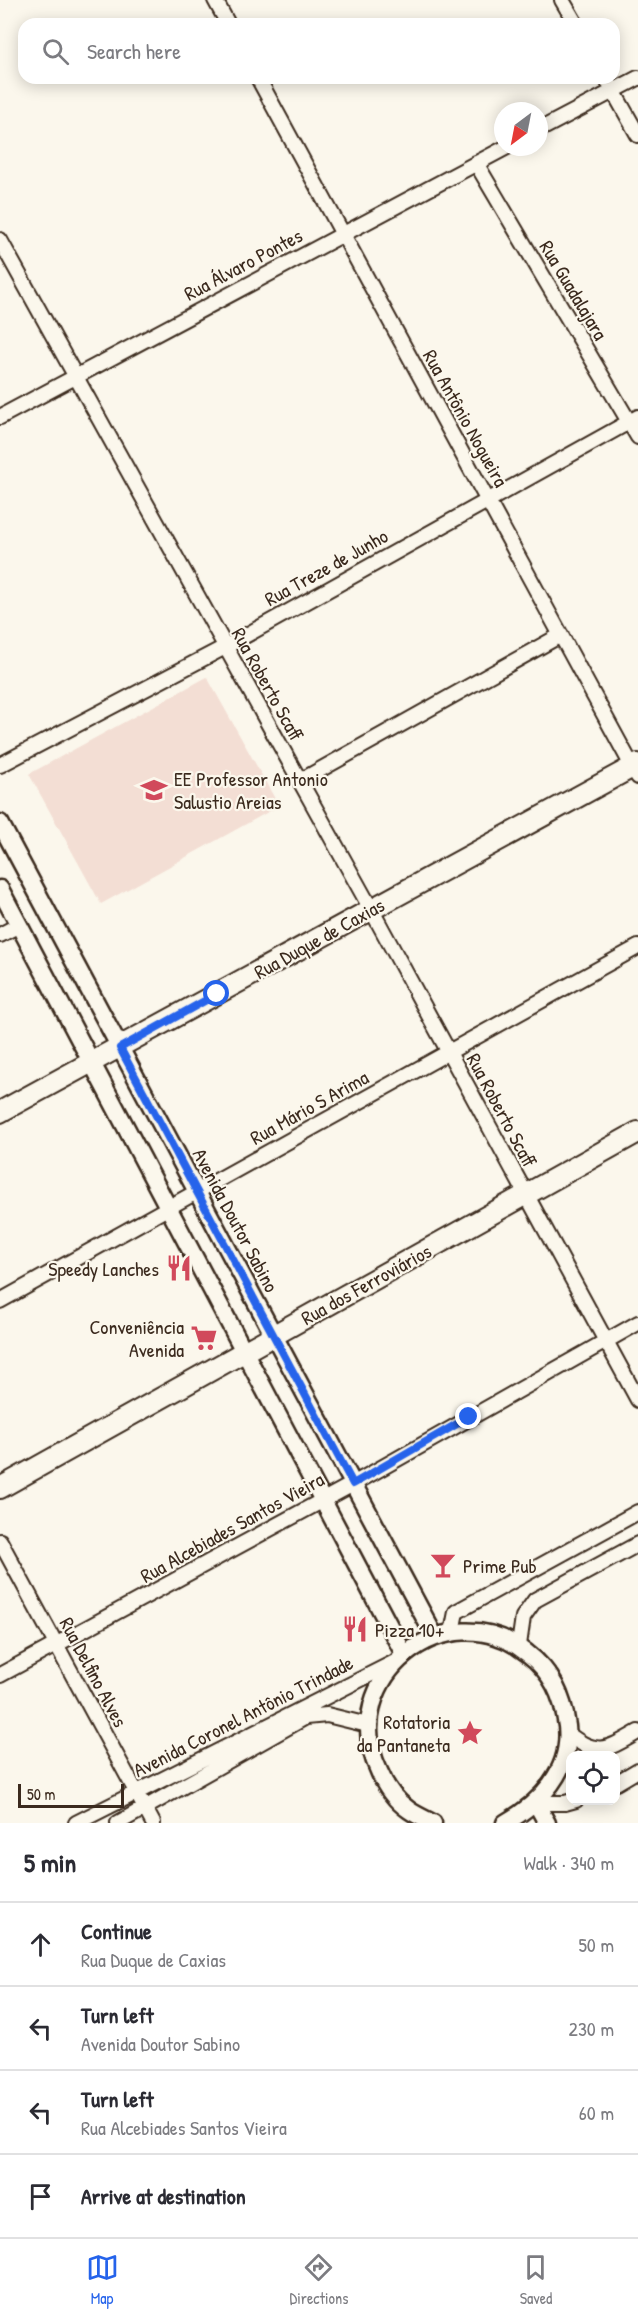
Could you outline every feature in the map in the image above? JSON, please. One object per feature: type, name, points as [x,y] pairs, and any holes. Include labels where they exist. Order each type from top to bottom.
[{"type":"main road","name":"Rua Duque de Caxias","points":[[0,1112],[371,909],[636,769]]},
{"type":"main road","name":"Rua dos Ferroviários","points":[[0,1488],[638,1132]]},
{"type":"street","points":[[215,0],[225,18]]},
{"type":"street","points":[[562,0],[572,18]]},
{"type":"street","points":[[548,125],[638,78]]},
{"type":"street","name":"Rua Antônio Nogueira","points":[[261,84],[636,769]]},
{"type":"street","points":[[610,84],[638,135]]},
{"type":"street","name":"Rua Álvaro Pontes","points":[[0,417],[343,232],[494,154]]},
{"type":"street","name":"Rua Guadalajara","points":[[476,163],[634,420],[638,437]]},
{"type":"street","name":"Rua Roberto Scaff","points":[[0,240],[371,909],[638,1400]]},
{"type":"street","name":"Rua Treze de Junho","points":[[0,765],[225,647],[634,420]]},
{"type":"street","points":[[300,781],[561,635]]},
{"type":"street","name":"Avenida Doutor Sabino","points":[[0,823],[435,1636]]},
{"type":"street","points":[[0,889],[322,1499],[400,1658]]},
{"type":"street","points":[[0,936],[19,925]]},
{"type":"street","name":"Rua Mário S Arima","points":[[0,1301],[638,947]]},
{"type":"street","name":"Rua Alcebiades Santos Vieira","points":[[0,1675],[353,1484],[638,1323]]},
{"type":"street","points":[[452,1632],[456,1612],[638,1512]]},
{"type":"street","name":"Rua Delfino Alves","points":[[0,1541],[153,1823]]},
{"type":"street","points":[[519,1646],[524,1617],[535,1599],[638,1544]]},
{"type":"street","points":[[433,1823],[410,1816],[386,1786],[372,1757],[368,1725],[371,1705],[379,1685],[400,1658],[435,1636],[452,1632],[475,1631],[498,1636],[519,1646],[539,1662],[555,1683],[564,1707],[567,1733],[563,1759],[553,1783],[536,1803],[507,1822]]},
{"type":"street","name":"Avenida Coronel Antônio Trindade","points":[[76,1823],[400,1658]]},
{"type":"street","name":"Avenida Coronel Antônio Trindade","points":[[118,1823],[306,1717],[327,1715],[368,1725]]},
{"type":"street","points":[[567,1733],[584,1746],[609,1749],[638,1732]]},
{"type":"street","points":[[620,1780],[638,1770]]},
{"type":"street","points":[[536,1803],[566,1803]]},
{"type":"street","points":[[536,1803],[547,1823]]},
{"type":"shaded area","name":"EE Professor Antonio Salustio Areias","points":[[207,677],[279,806],[101,904],[29,774]]},
{"type":"place","name":"EE Professor Antonio Salustio Areias","points":[[154,790]]},
{"type":"place","name":"Speedy Lanches","points":[[179,1268]]},
{"type":"place","name":"Conveniência Avenida","points":[[204,1338]]},
{"type":"place","name":"Prime Pub","points":[[443,1565]]},
{"type":"place","name":"Pizza 10+","points":[[355,1629]]},
{"type":"place","name":"Rotatoria da Pantaneta","points":[[470,1733]]},
{"type":"route","points":[[217,994],[120,1048],[353,1484],[469,1417]]}]
